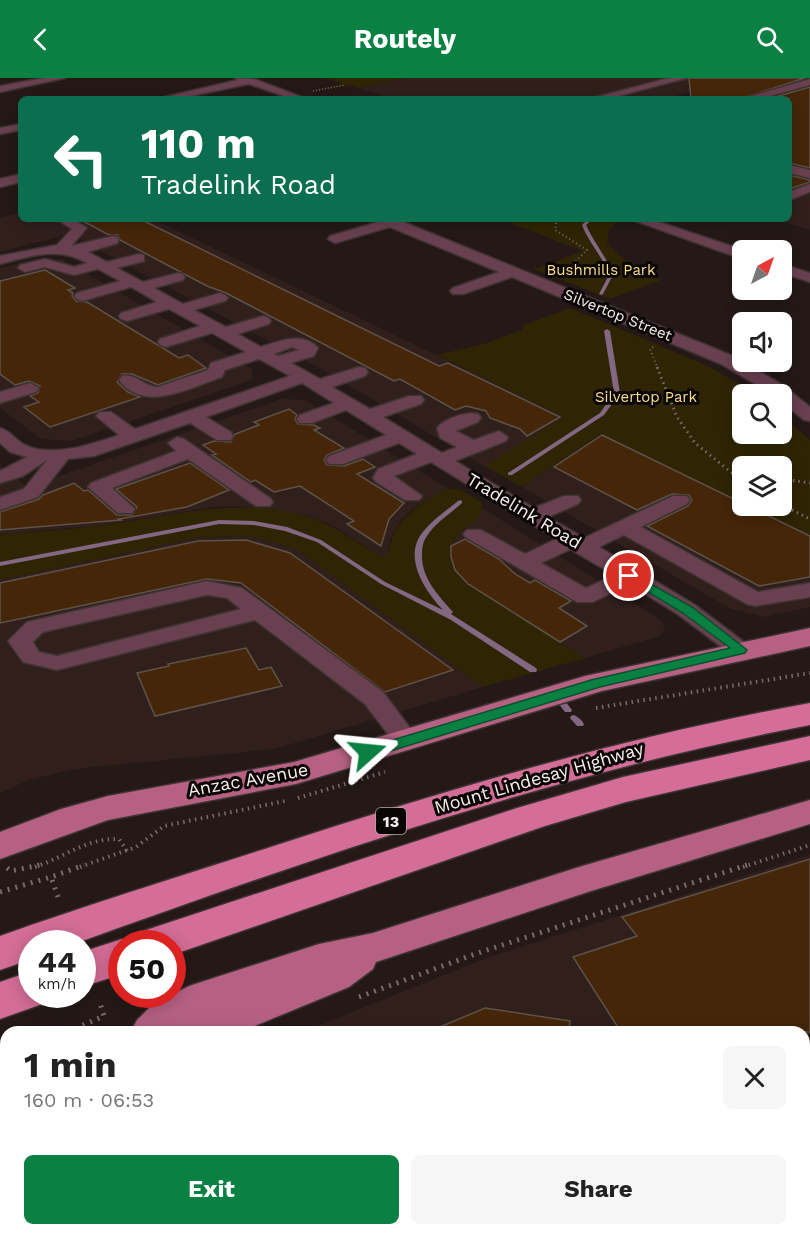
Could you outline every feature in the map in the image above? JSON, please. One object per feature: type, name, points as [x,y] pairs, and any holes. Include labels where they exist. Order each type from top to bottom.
[{"type":"highway","name":"Mount Lindesay Highway","points":[[0,953],[384,823],[527,780],[657,745],[810,714]]},
{"type":"highway","name":"Mount Lindesay Highway","points":[[186,934],[531,817],[622,790],[810,748]]},
{"type":"highway","points":[[96,981],[108,970]]},
{"type":"highway","points":[[0,1000],[18,994]]},
{"type":"main road","name":"Anzac Avenue","points":[[2,856],[62,822],[108,808],[401,754],[596,683],[810,636]]},
{"type":"main road","points":[[158,1026],[167,1016],[203,998],[319,960],[373,948],[579,881],[810,812]]},
{"type":"main road","points":[[207,1026],[335,976],[373,948]]},
{"type":"street","points":[[0,89],[60,78]]},
{"type":"street","points":[[607,96],[682,78]]},
{"type":"street","points":[[174,96],[245,80],[294,96]]},
{"type":"street","points":[[758,96],[810,82]]},
{"type":"street","points":[[0,131],[18,128]]},
{"type":"street","points":[[792,170],[810,174]]},
{"type":"street","points":[[0,183],[18,179]]},
{"type":"street","points":[[792,195],[810,188]]},
{"type":"street","points":[[69,222],[80,228],[69,250]]},
{"type":"street","points":[[335,238],[384,222]]},
{"type":"street","name":"Silvertop Street","points":[[389,222],[727,360],[776,388],[810,416]]},
{"type":"street","points":[[646,222],[732,252]]},
{"type":"street","points":[[22,236],[45,250]]},
{"type":"street","points":[[0,260],[45,250],[69,250],[113,240]]},
{"type":"street","name":"Tradelink Road","points":[[69,250],[102,265],[311,381],[687,610],[740,650]]},
{"type":"street","points":[[0,274],[45,263],[53,264],[66,271],[139,258]]},
{"type":"street","points":[[458,291],[513,272]]},
{"type":"street","points":[[792,272],[810,278]]},
{"type":"street","points":[[82,296],[178,277]]},
{"type":"street","points":[[127,316],[220,298]]},
{"type":"street","points":[[166,342],[263,321]]},
{"type":"street","points":[[128,380],[146,392],[160,392],[216,374],[218,367],[292,342],[310,348],[308,352],[278,362]]},
{"type":"street","points":[[0,434],[17,448],[52,455],[87,452],[192,416],[311,381],[359,372]]},
{"type":"street","points":[[0,398],[30,388]]},
{"type":"street","points":[[368,416],[415,400]]},
{"type":"street","points":[[306,419],[347,404]]},
{"type":"street","points":[[105,416],[134,436]]},
{"type":"street","points":[[192,416],[224,436]]},
{"type":"street","points":[[472,418],[446,428],[447,434],[472,447]]},
{"type":"street","points":[[156,428],[263,502]]},
{"type":"street","points":[[336,460],[400,436]]},
{"type":"street","points":[[412,496],[383,478],[385,473],[499,437]]},
{"type":"street","points":[[125,509],[98,487],[190,452]]},
{"type":"street","points":[[0,477],[52,455]]},
{"type":"street","points":[[0,504],[31,493],[52,455]]},
{"type":"street","points":[[532,516],[571,500]]},
{"type":"street","points":[[524,563],[625,527],[680,500]]},
{"type":"street","points":[[625,527],[755,599],[810,590]]},
{"type":"street","points":[[474,534],[585,597],[629,576]]},
{"type":"street","points":[[258,612],[57,663],[31,657],[20,641],[35,627],[207,588],[234,593],[374,698],[401,754]]},
{"type":"path","points":[[301,96],[345,85]]},
{"type":"path","points":[[556,222],[555,230],[561,236],[587,250],[573,264],[572,276],[576,287],[599,296],[587,302]]},
{"type":"path","points":[[658,341],[650,349],[677,417],[695,443],[732,473]]},
{"type":"path","points":[[792,480],[810,483]]},
{"type":"path","points":[[792,510],[810,519]]},
{"type":"path","points":[[591,709],[810,673]]},
{"type":"path","points":[[0,892],[127,851],[164,826],[320,793],[401,754]]},
{"type":"path","points":[[2,856],[11,871],[28,869],[87,843],[108,837],[118,839],[127,851]]},
{"type":"path","points":[[353,999],[475,954],[810,845]]},
{"type":"path","points":[[51,877],[58,897]]},
{"type":"path","points":[[81,1026],[104,1016],[96,998]]},
{"type":"shaded area","points":[[405,78],[746,78],[675,96],[383,96],[358,88]]},
{"type":"shaded area","points":[[792,177],[810,182],[810,230],[785,222],[792,222]]},
{"type":"shaded area","points":[[18,214],[18,222],[159,222],[565,417],[484,466],[323,370],[69,234],[0,252],[0,218]]},
{"type":"shaded area","points":[[40,258],[63,260],[252,369],[252,380],[72,441],[41,439],[0,408],[0,268]]},
{"type":"shaded area","points":[[281,399],[305,400],[447,488],[412,509],[401,520],[390,539],[388,555],[381,557],[332,525],[304,515],[239,506],[213,507],[97,526],[0,534],[0,465],[27,487]]},
{"type":"shaded area","points":[[600,434],[732,497],[732,516],[770,516],[810,535],[810,607],[765,617],[731,609],[522,487]]},
{"type":"shaded area","points":[[482,508],[653,615],[662,622],[665,630],[660,636],[585,658],[468,585],[454,570],[449,556],[450,545],[460,531],[479,517]]},
{"type":"shaded area","points":[[249,536],[297,549],[483,687],[275,749],[74,769],[29,780],[0,793],[0,580],[200,537]]},
{"type":"shaded area","points":[[810,855],[810,1026],[318,1026],[492,956]]},
{"type":"green space","points":[[326,78],[405,78],[358,88],[348,85],[301,93],[343,84]]},
{"type":"green space","name":"Bushmills Park","points":[[619,222],[609,229],[607,243],[636,271],[661,280],[610,299],[534,269],[584,251],[509,223]]},
{"type":"green space","name":"Silvertop Park","points":[[570,308],[708,366],[739,384],[732,384],[732,444],[792,444],[792,425],[810,440],[810,535],[770,516],[792,516],[792,456],[732,456],[732,497],[600,434],[522,487],[484,466],[564,417],[437,355],[484,344],[522,330],[524,325]]},
{"type":"green space","points":[[447,488],[461,490],[483,503],[479,517],[460,532],[451,546],[451,560],[457,573],[468,585],[585,658],[483,687],[297,549],[249,536],[200,537],[0,580],[0,534],[84,527],[227,508],[279,510],[315,519],[381,557],[388,555],[391,542],[401,522],[417,507]]},
{"type":"building","points":[[689,78],[805,78],[749,96],[691,96]]},
{"type":"building","points":[[810,87],[810,168],[792,164],[792,96],[778,96]]},
{"type":"building","points":[[792,176],[810,180],[810,182],[792,188]]},
{"type":"building","points":[[85,222],[146,222],[439,366],[448,363],[560,417],[527,436],[520,429],[490,418],[486,411],[466,406],[455,410],[400,379],[394,381],[226,293],[207,286],[120,240],[118,235],[109,235]]},
{"type":"building","points":[[45,270],[75,288],[68,290],[73,293],[72,296],[76,301],[87,302],[179,358],[188,355],[206,368],[158,385],[132,374],[122,374],[117,382],[128,392],[140,397],[50,427],[24,407],[39,402],[30,396],[38,393],[40,386],[29,381],[15,385],[0,374],[0,281]]},
{"type":"building","points":[[289,409],[297,415],[295,419],[298,424],[314,425],[320,428],[314,430],[344,448],[327,455],[324,460],[327,465],[344,466],[363,459],[375,467],[357,474],[404,503],[389,519],[381,546],[347,524],[354,521],[300,486],[274,492],[255,480],[251,482],[212,455],[216,454],[203,445],[214,441],[231,442],[235,434],[259,425],[254,422]]},
{"type":"building","points":[[602,435],[732,498],[732,516],[769,516],[810,536],[810,577],[759,586],[647,526],[688,506],[692,500],[689,495],[672,494],[637,510],[554,467]]},
{"type":"building","points":[[190,463],[229,490],[187,507],[119,519],[121,520],[0,530],[0,512],[39,499],[43,495],[74,483],[84,491],[88,490],[117,515],[132,515],[137,507],[116,489]]},
{"type":"building","points":[[465,539],[499,559],[515,574],[530,583],[535,580],[571,601],[559,608],[587,626],[560,642],[468,584],[455,570],[451,557],[451,546]]},
{"type":"building","points":[[246,540],[290,553],[453,670],[385,692],[241,583],[207,579],[0,623],[0,583],[198,541]]},
{"type":"building","points":[[246,648],[259,670],[271,667],[282,686],[155,716],[137,673],[169,666],[168,664]]},
{"type":"building","points":[[810,859],[810,1026],[617,1026],[573,957],[637,936],[622,917]]},
{"type":"building","points":[[485,1008],[570,1021],[570,1026],[442,1026]]},
{"type":"waterway","points":[[588,222],[584,225],[611,275],[601,294]]},
{"type":"waterway","points":[[510,474],[602,414],[617,393],[607,331]]},
{"type":"waterway","points":[[449,612],[429,588],[418,559],[422,538],[434,524],[460,502]]},
{"type":"waterway","points":[[0,564],[219,522],[254,523],[287,529],[319,541],[383,583],[454,618],[533,670]]},
{"type":"waterway","points":[[562,703],[568,710]]},
{"type":"waterway","points":[[574,718],[580,724]]},
{"type":"route","points":[[368,752],[596,683],[740,650],[687,610],[629,576]]}]
